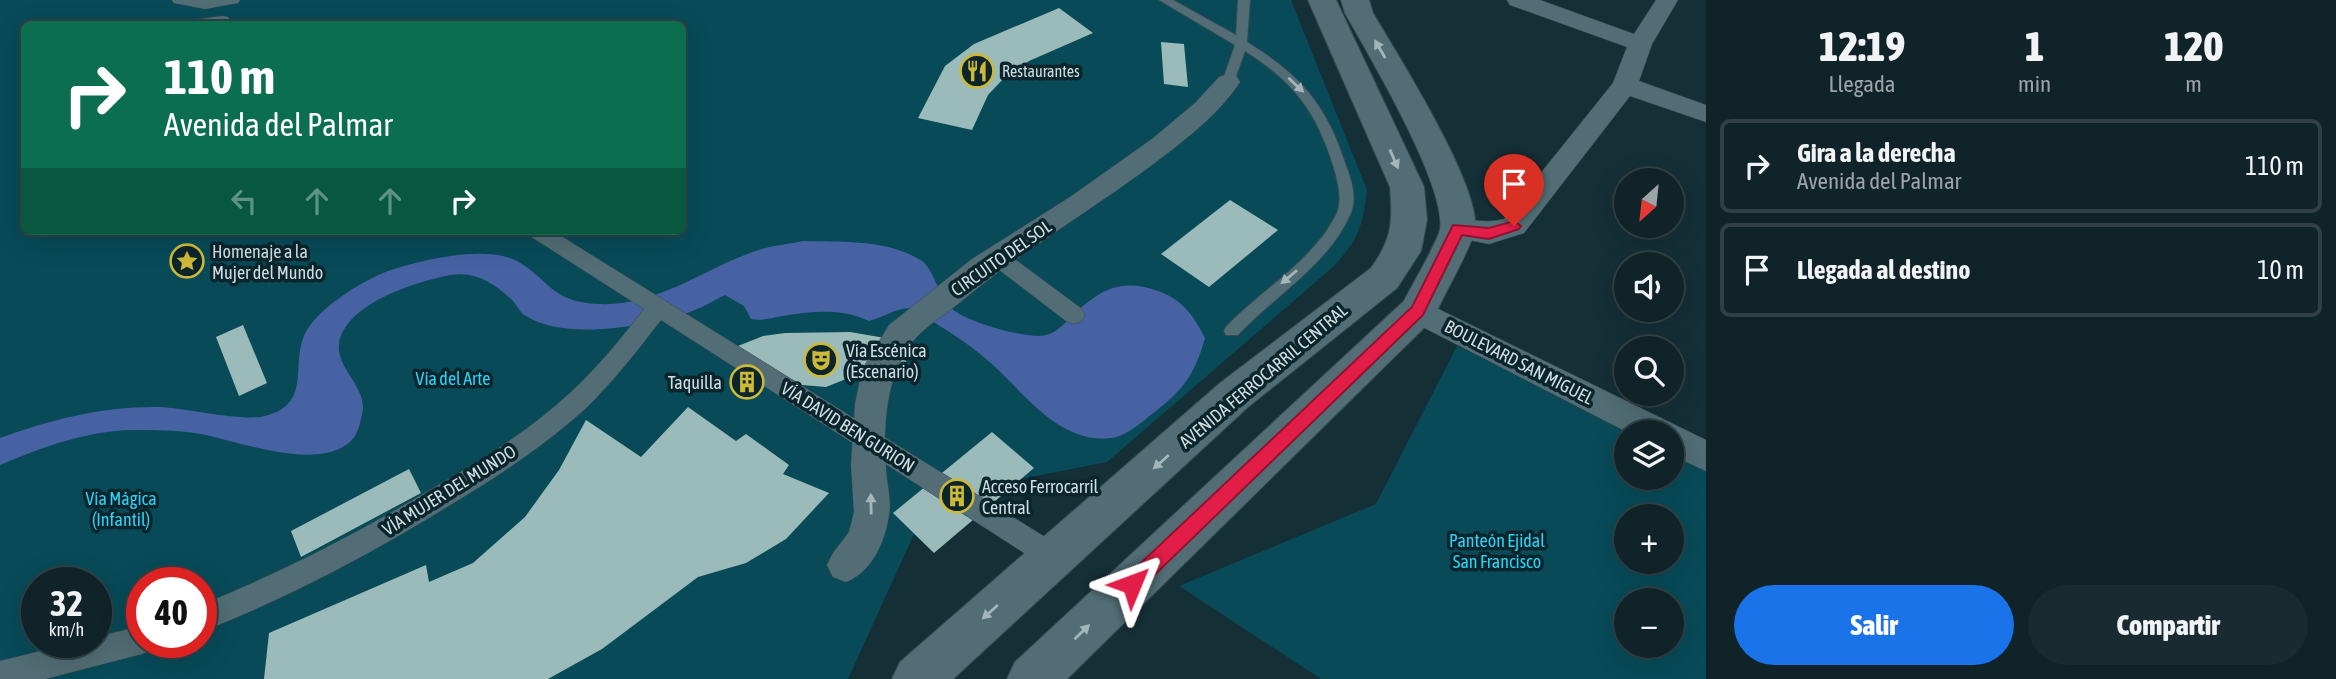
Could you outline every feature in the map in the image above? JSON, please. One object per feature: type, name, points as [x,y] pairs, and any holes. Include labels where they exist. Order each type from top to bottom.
[{"type":"street","points":[[180,0],[205,4],[229,1],[223,21]]},
{"type":"street","name":"AVENIDA FERROCARRIL CENTRAL","points":[[917,679],[1234,395],[1384,278],[1403,251],[1410,220],[1407,187],[1322,0]]},
{"type":"street","points":[[1032,679],[1418,311],[1458,229],[1453,197],[1408,97],[1359,13],[1355,0]]},
{"type":"street","points":[[1518,0],[1640,44]]},
{"type":"street","points":[[1458,229],[1489,233],[1514,226],[1625,85],[1640,44],[1667,0]]},
{"type":"street","name":"CIRCUITO DEL SOL","points":[[846,565],[865,540],[872,512],[868,465],[872,404],[878,370],[900,334],[997,257],[1080,204],[1161,145],[1204,109],[1228,82]]},
{"type":"street","points":[[1625,85],[1706,114]]},
{"type":"street","points":[[1367,97],[1408,97]]},
{"type":"street","name":"VÍA DAVID BEN GURION","points":[[543,235],[1052,556]]},
{"type":"street","points":[[997,257],[1074,314]]},
{"type":"street","name":"VÍA MUJER DEL MUNDO","points":[[217,612],[285,583],[364,541],[513,452],[578,400],[626,349],[658,307]]},
{"type":"street","name":"BOULEVARD SAN MIGUEL","points":[[1418,311],[1634,420]]},
{"type":"street","points":[[1684,445],[1706,456]]},
{"type":"street","points":[[0,676],[126,644]]},
{"type":"lane","points":[[1166,0],[1277,68],[1307,97],[1318,112],[1333,144],[1346,187],[1345,213],[1318,252],[1251,309],[1232,331]]},
{"type":"lane","name":"CIRCUITO DEL SOL","points":[[1228,82],[1241,45],[1244,0]]},
{"type":"green space","points":[[0,0],[1291,0],[1367,190],[1364,214],[1354,241],[1333,267],[1107,462],[1021,479],[934,553],[914,534],[848,679],[0,679]]},
{"type":"green space","name":"Panteón Ejidal San Francisco","points":[[1457,346],[1614,424],[1614,490],[1684,490],[1684,458],[1706,469],[1706,679],[1321,679],[1179,586],[1376,504]]},
{"type":"water","points":[[803,241],[864,243],[909,254],[926,264],[945,301],[956,312],[1004,330],[1038,336],[1049,334],[1093,298],[1112,288],[1133,286],[1166,294],[1181,304],[1205,338],[1192,372],[1172,397],[1127,432],[1111,438],[1093,438],[1076,433],[1045,415],[974,349],[909,308],[869,321],[848,314],[827,312],[756,320],[751,319],[744,306],[725,295],[697,309],[670,318],[606,329],[562,328],[542,324],[524,315],[506,294],[492,284],[477,277],[460,274],[420,283],[385,296],[354,317],[344,330],[339,352],[359,391],[363,409],[353,438],[346,445],[331,452],[314,455],[275,452],[193,433],[133,430],[98,433],[65,441],[0,465],[0,438],[39,425],[98,411],[160,407],[255,417],[280,410],[290,402],[295,392],[302,342],[313,321],[331,304],[363,283],[383,273],[413,264],[469,254],[504,256],[528,268],[560,295],[582,302],[621,303],[662,292],[741,256],[772,246]]},
{"type":"building","name":"Restaurantes","points":[[1059,8],[1093,33],[1029,61],[1005,77],[988,95],[972,130],[918,118],[945,66],[974,44]]},
{"type":"building","points":[[1161,42],[1184,44],[1188,87],[1164,84]]},
{"type":"building","points":[[1230,200],[1278,230],[1209,287],[1161,254]]},
{"type":"building","points":[[243,325],[267,383],[239,396],[216,337]]},
{"type":"building","name":"Vía Escénica (Escenario)","points":[[850,332],[891,339],[906,351],[906,363],[871,369],[826,387],[802,385],[733,348],[763,336]]},
{"type":"building","name":"Taquilla","points":[[747,373],[759,380],[746,392],[735,384]]},
{"type":"building","points":[[688,407],[736,441],[746,434],[789,465],[783,474],[829,493],[786,539],[746,563],[698,577],[602,649],[548,679],[264,679],[269,633],[426,565],[429,582],[473,563],[525,517],[559,470],[586,420],[641,457]]},
{"type":"building","name":"Acceso Ferrocarril Central","points":[[992,432],[1034,468],[934,553],[893,513]]},
{"type":"building","points":[[409,469],[421,493],[301,557],[291,531]]},
{"type":"place","name":"Restaurantes","points":[[977,71]]},
{"type":"place","name":"Homenaje a la Mujer del Mundo","points":[[187,261]]},
{"type":"place","name":"Vía Escénica (Escenario)","points":[[821,360]]},
{"type":"place","name":"Taquilla","points":[[747,382]]},
{"type":"place","name":"Acceso Ferrocarril Central","points":[[957,496]]},
{"type":"route","points":[[1132,584],[1418,311],[1458,229],[1489,233],[1514,226]]},
{"type":"park label","name":"Vía del Arte","points":[[453,378]]},
{"type":"park label","name":"Vía Mágica (Infantil)","points":[[121,508]]}]
